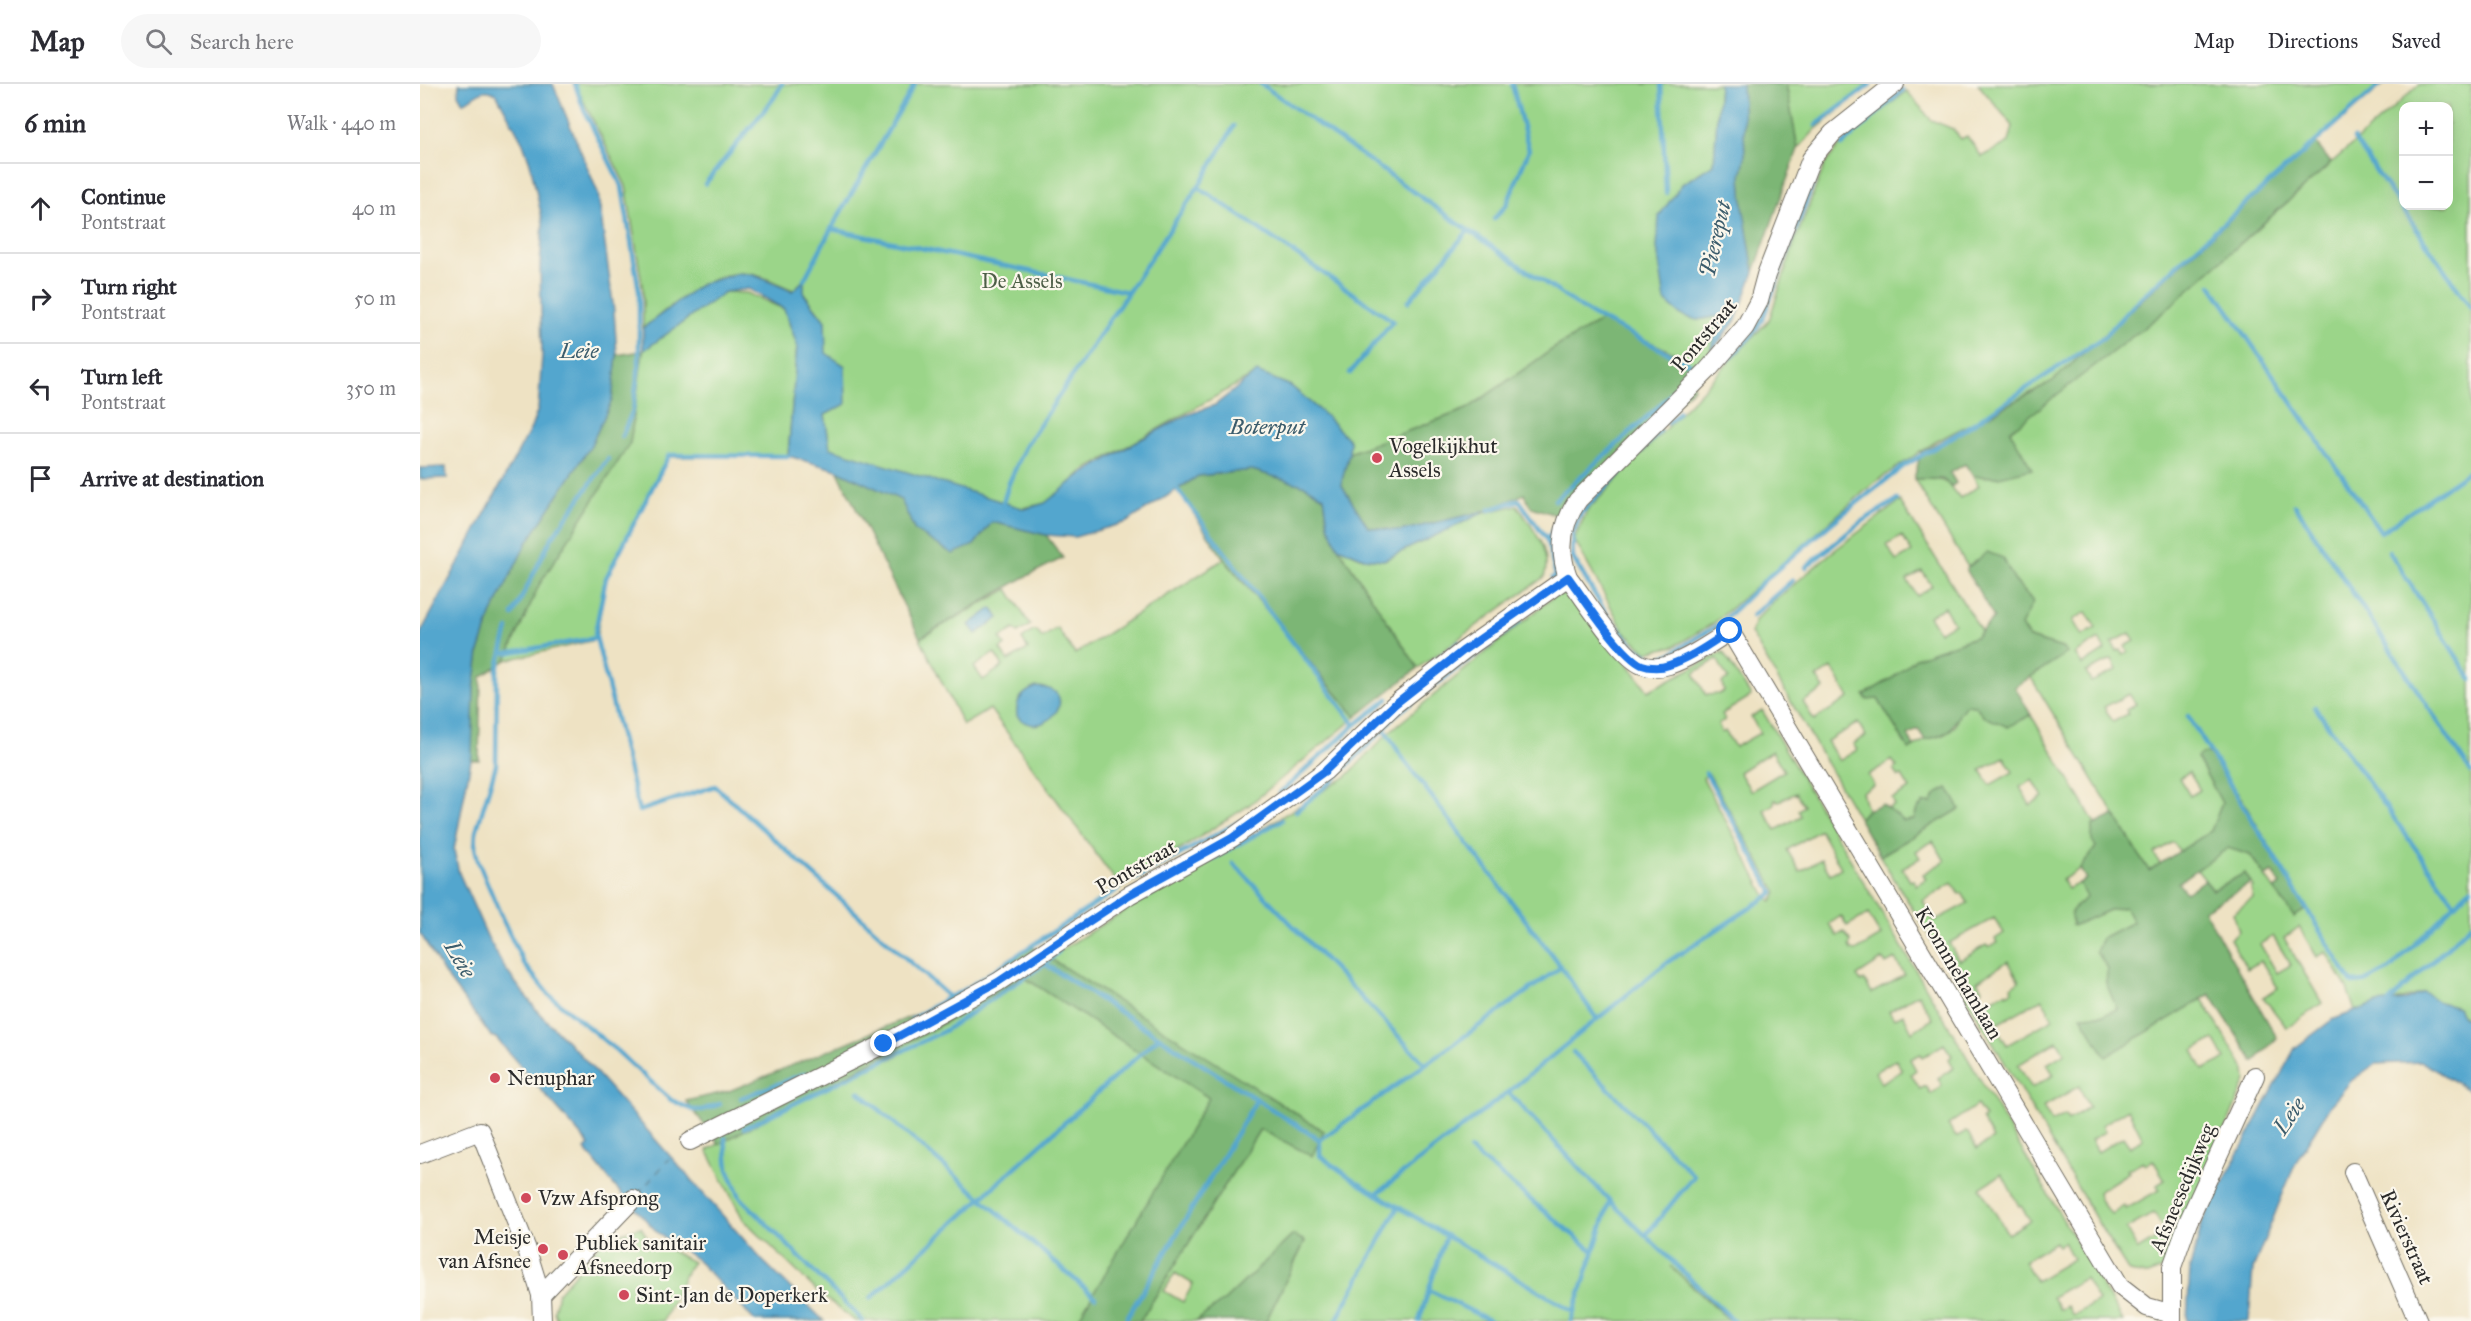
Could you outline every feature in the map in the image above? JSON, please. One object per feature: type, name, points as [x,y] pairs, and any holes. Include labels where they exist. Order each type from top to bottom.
[{"type":"street","name":"Pontstraat","points":[[1730,631],[1670,665],[1657,667],[1643,665],[1633,660],[1568,577],[1564,565],[1563,538],[1569,513],[1578,500],[1707,371],[1745,327],[1759,301],[1766,274],[1811,159],[1833,133],[1894,84]]},
{"type":"street","name":"Pontstraat","points":[[690,1141],[884,1044],[987,987],[1129,895],[1232,838],[1325,771],[1395,704],[1464,650],[1568,577]]},
{"type":"street","name":"Krommehamlaan","points":[[1730,631],[2120,1286],[2147,1307],[2172,1318]]},
{"type":"street","name":"Afsneesedijkweg","points":[[2172,1318],[2172,1267],[2188,1222],[2255,1076]]},
{"type":"street","points":[[420,1154],[480,1131],[526,1247],[542,1295],[542,1321]]},
{"type":"street","name":"Rivierstraat","points":[[2354,1172],[2418,1321]]},
{"type":"street","points":[[542,1295],[633,1199]]},
{"type":"green space","name":"De Assels","points":[[575,84],[1719,84],[1714,164],[1682,184],[1697,320],[1720,316],[1711,352],[1694,369],[1685,358],[1602,320],[1553,349],[1467,409],[1349,453],[1350,441],[1327,417],[1291,386],[1257,373],[1083,471],[1048,503],[1022,508],[922,480],[830,448],[825,415],[825,321],[804,293],[752,274],[737,273],[722,276],[693,290],[643,328],[643,290],[626,186]]},
{"type":"green space","points":[[1742,84],[1786,84],[1798,149],[1754,272],[1743,206],[1741,176],[1745,156]]},
{"type":"green space","points":[[1786,84],[1871,84],[1815,130],[1798,149]]},
{"type":"green space","points":[[1978,84],[2384,84],[2295,161],[2053,381],[1935,442],[1874,483],[1714,623],[1675,646],[1647,652],[1624,631],[1574,539],[1587,511],[1769,320],[1795,241],[1825,164],[1839,146],[1907,91],[1931,120],[1953,129],[1961,139],[1967,136],[1982,157],[2009,142],[2013,126]]},
{"type":"green space","points":[[2420,84],[2471,84],[2471,1020],[2463,1017],[2458,1007],[2439,1002],[2424,992],[2355,1011],[2347,988],[2326,952],[2317,957],[2299,927],[2284,938],[2322,1003],[2287,1028],[2263,997],[2278,988],[2263,964],[2261,961],[2247,969],[2230,939],[2239,931],[2233,913],[2253,898],[2251,888],[2253,887],[2245,873],[2213,890],[2197,870],[2228,848],[2250,855],[2274,889],[2307,909],[2197,758],[2222,803],[2211,831],[2180,852],[2173,842],[2154,853],[2160,864],[2149,871],[2030,676],[2067,653],[2062,648],[2029,638],[2021,626],[2033,601],[2014,580],[2003,558],[1975,560],[1968,567],[1914,479],[1945,482],[1960,498],[1979,486],[1973,476],[1999,477],[2013,439],[2009,431],[2159,316],[2399,103],[2399,210],[2453,210],[2453,102],[2400,102]],"holes":[[[2086,612],[2096,628],[2082,636],[2073,620]],[[2130,633],[2135,641],[2125,646],[2128,651],[2123,655],[2112,643]],[[2099,639],[2105,650],[2082,665],[2075,654]],[[2112,659],[2117,670],[2091,682],[2086,672]],[[2129,694],[2136,704],[2126,710],[2128,714],[2113,722],[2104,707]],[[2189,772],[2200,790],[2190,796],[2179,778]],[[2273,936],[2291,965],[2277,973],[2260,944]]]},
{"type":"green space","points":[[2315,142],[2331,163],[2159,316],[2010,431],[2032,469],[1999,477],[1973,476],[1965,464],[1950,473],[1956,483],[1952,486],[1942,479],[1914,479],[1921,452],[2053,381]]},
{"type":"green space","points":[[725,292],[747,293],[784,309],[797,345],[788,456],[669,457],[606,580],[596,640],[506,660],[539,585],[630,443],[643,351]]},
{"type":"green space","points":[[1602,320],[1685,358],[1694,388],[1572,497],[1556,515],[1531,507],[1524,494],[1489,510],[1400,531],[1368,527],[1341,484],[1349,453],[1467,409],[1553,349]]},
{"type":"green space","points":[[643,351],[630,443],[539,585],[506,660],[481,677],[479,760],[471,760],[474,689],[479,652],[491,615],[526,544],[590,447],[612,400],[617,355]]},
{"type":"green space","points":[[837,470],[902,500],[915,531],[974,545],[992,522],[1046,535],[1063,558],[1023,578],[920,638]]},
{"type":"green space","points":[[1252,470],[1306,486],[1324,497],[1328,524],[1338,547],[1418,668],[1356,717],[1224,559],[1178,490],[1198,476]]},
{"type":"green space","points":[[1900,501],[1981,631],[1975,637],[1916,658],[1894,677],[1865,695],[1868,699],[1878,699],[1909,750],[1925,740],[1944,735],[1955,726],[1959,713],[1966,705],[1976,706],[1983,716],[2008,727],[2031,715],[2096,825],[2092,827],[2096,847],[2080,869],[2062,880],[2068,889],[2079,883],[2087,897],[2072,925],[2109,910],[2125,907],[2133,922],[2102,938],[2108,968],[2106,983],[2118,1009],[2104,1015],[2082,1016],[2106,1056],[2202,999],[2245,1070],[2246,1080],[2166,1268],[2147,1275],[2129,1272],[1957,981],[1880,856],[1960,809],[1948,788],[1935,795],[1932,803],[1924,803],[1917,809],[1914,820],[1904,821],[1888,809],[1895,805],[1892,799],[1910,789],[1902,776],[1899,777],[1894,770],[1897,767],[1892,760],[1868,775],[1874,785],[1862,792],[1867,810],[1859,819],[1751,633],[1755,621],[1773,602],[1831,553]],"holes":[[[1902,536],[1912,552],[1896,561],[1887,545]],[[1922,571],[1932,586],[1917,596],[1907,580]],[[1944,607],[1954,623],[1939,632],[1929,616]],[[1832,668],[1849,698],[1814,720],[1803,702],[1824,689],[1817,677]],[[1858,723],[1866,736],[1853,744],[1857,750],[1839,761],[1827,741]],[[2004,757],[2013,772],[1990,785],[1981,770]],[[2033,780],[2043,797],[2030,805],[2020,787]],[[1933,841],[1945,861],[1923,874],[1926,879],[1916,885],[1913,880],[1910,881],[1902,868],[1920,858],[1916,851]],[[1952,883],[1959,894],[1962,893],[1968,903],[1934,921],[1923,901]],[[1994,918],[2004,933],[1995,939],[1997,943],[1988,947],[1986,945],[1959,961],[1949,943]],[[2008,961],[2019,981],[2011,987],[2013,991],[2006,994],[2005,992],[1985,1004],[1978,992],[1982,989],[1977,981]],[[2042,999],[2053,1019],[2007,1045],[1995,1025]],[[2214,1039],[2225,1059],[2203,1070],[2193,1050]],[[2057,1041],[2065,1053],[2047,1064],[2054,1075],[2032,1088],[2018,1065]],[[2079,1086],[2089,1107],[2068,1120],[2065,1115],[2052,1122],[2043,1107]],[[2128,1109],[2143,1139],[2130,1147],[2123,1137],[2098,1152],[2091,1140],[2105,1132],[2102,1125]],[[2153,1160],[2165,1180],[2157,1185],[2159,1190],[2126,1209],[2124,1206],[2112,1214],[2103,1205],[2098,1192],[2129,1172],[2127,1170],[2143,1161],[2145,1165]],[[2154,1213],[2166,1233],[2138,1250],[2126,1229]]]},
{"type":"green space","points":[[1517,505],[1543,548],[1546,557],[1544,577],[1418,668],[1338,547],[1363,558],[1384,560],[1480,514]]},
{"type":"green space","points":[[1987,552],[2003,558],[2014,580],[2033,602],[2021,626],[2029,638],[2062,648],[2067,653],[2015,687],[2031,715],[2008,727],[1983,716],[1976,706],[1966,705],[1952,727],[1944,734],[1925,740],[1918,729],[1908,735],[1914,747],[1909,750],[1878,699],[1867,700],[1864,695],[1894,677],[1916,658],[1975,637],[1994,618],[1966,569]]},
{"type":"green space","points":[[1224,559],[1356,717],[1248,806],[1121,888],[990,709],[963,725],[920,638],[1008,589],[1030,625],[1018,633],[1014,629],[1000,638],[1005,645],[1000,649],[1008,661],[1028,649],[1022,639],[1033,631],[1037,631],[1042,638],[1057,628],[1075,654]],"holes":[[[994,653],[1003,666],[983,680],[974,667]]]},
{"type":"green space","points":[[1557,594],[1577,594],[1648,691],[1723,652],[1751,696],[1722,714],[1725,720],[1718,724],[1722,733],[1725,731],[1735,747],[1760,733],[1751,717],[1762,710],[2123,1321],[1733,1321],[1670,1266],[1730,1321],[1266,1321],[1305,1242],[1293,1235],[1225,1300],[1196,1321],[1140,1321],[1260,1129],[1296,1147],[1214,1098],[1078,1321],[855,1321],[820,1294],[743,1219],[707,1150],[961,1014],[1096,928],[1347,776],[1389,732]],"holes":[[[1717,659],[1728,679],[1722,683],[1724,691],[1719,694],[1706,695],[1694,673]],[[1772,751],[1784,771],[1751,791],[1739,772]],[[1709,774],[1777,893],[1772,901],[1766,896],[1703,778]],[[1796,793],[1804,806],[1798,810],[1801,816],[1776,830],[1764,810],[1773,805],[1775,800],[1779,801]],[[1820,830],[1841,868],[1830,874],[1821,859],[1800,872],[1787,850]],[[1868,914],[1881,936],[1856,951],[1851,950],[1849,946],[1851,942],[1844,932],[1837,936],[1829,924],[1841,916],[1847,926]],[[1883,959],[1886,964],[1895,959],[1905,975],[1872,993],[1864,980],[1861,982],[1857,976]],[[1918,994],[1933,1019],[1912,1032],[1903,1014],[1894,1019],[1889,1011]],[[1944,1044],[1952,1056],[1949,1059],[1954,1068],[1938,1078],[1942,1086],[1931,1094],[1926,1086],[1920,1089],[1911,1074],[1916,1070],[1910,1059],[1921,1054],[1923,1057]],[[1896,1059],[1902,1071],[1881,1083],[1875,1072]],[[1977,1105],[1985,1117],[1982,1119],[1993,1139],[1977,1149],[1968,1133],[1965,1132],[1956,1137],[1948,1125]],[[2002,1174],[2019,1206],[2030,1220],[2008,1234],[1980,1188]],[[2055,1242],[2058,1246],[2064,1242],[2073,1259],[2036,1281],[2024,1261]],[[1175,1273],[1193,1284],[1183,1302],[1164,1291]],[[2085,1278],[2098,1301],[2073,1316],[2067,1306],[2060,1310],[2052,1297]]]},
{"type":"green space","points":[[2203,753],[2210,755],[2241,798],[2307,909],[2294,917],[2274,889],[2281,885],[2273,872],[2265,876],[2250,855],[2228,848],[2178,883],[2186,893],[2204,880],[2213,890],[2245,873],[2251,883],[2204,910],[2277,1038],[2254,1062],[2210,994],[2106,1057],[2081,1016],[2104,1015],[2117,1009],[2106,983],[2108,968],[2096,952],[2102,938],[2133,922],[2125,907],[2109,910],[2073,926],[2072,912],[2087,897],[2079,883],[2086,879],[2080,869],[2096,847],[2092,840],[2092,826],[2115,815],[2149,871],[2211,831],[2222,803],[2197,757]]},
{"type":"green space","points":[[1948,788],[1960,809],[1880,856],[1859,819],[1867,810],[1882,804],[1904,821],[1914,820],[1917,809],[1924,803],[1932,803],[1935,795]]},
{"type":"green space","points":[[1032,947],[1324,1131],[1312,1156],[1260,1129],[1140,1321],[1077,1321],[1209,1098],[1022,976],[961,1014],[719,1144],[686,1101],[729,1091],[949,1001]]},
{"type":"green space","points":[[641,1227],[648,1239],[693,1262],[663,1321],[557,1321],[554,1311],[558,1293],[605,1238]]},
{"type":"green space","points":[[1293,1235],[1305,1241],[1266,1321],[1196,1321],[1225,1300]]},
{"type":"water","name":"Leie","points":[[459,84],[553,84],[598,193],[614,311],[617,355],[612,400],[590,447],[526,544],[491,615],[479,652],[474,689],[472,755],[454,850],[459,873],[488,938],[506,970],[538,1012],[579,1053],[762,1260],[824,1321],[755,1321],[696,1259],[658,1233],[617,1189],[585,1149],[589,1145],[496,1038],[491,1036],[444,973],[420,933],[420,634],[531,428],[538,409],[542,356],[540,265],[543,223],[530,163],[523,143],[497,95],[484,91],[463,103],[458,94]]},
{"type":"water","name":"Piereput","points":[[1719,84],[1742,84],[1745,157],[1741,176],[1743,206],[1754,272],[1736,320],[1711,352],[1720,316],[1697,320],[1681,315],[1665,301],[1657,248],[1659,216],[1682,184],[1714,164]]},
{"type":"water","name":"Boterput","points":[[739,273],[754,275],[792,291],[804,280],[804,294],[825,321],[826,353],[845,366],[846,404],[825,415],[830,448],[1025,509],[1045,503],[1079,476],[1138,441],[1187,415],[1215,405],[1257,372],[1291,386],[1327,417],[1350,441],[1341,484],[1368,527],[1400,531],[1489,510],[1384,560],[1364,558],[1338,547],[1328,524],[1324,497],[1306,486],[1252,470],[1198,476],[1127,522],[1075,537],[1046,535],[992,522],[974,545],[953,554],[915,531],[901,500],[837,470],[788,456],[797,345],[784,309],[749,289],[725,292],[643,351],[643,328],[701,284]]},
{"type":"water","points":[[446,467],[447,478],[420,479],[420,468]]},
{"type":"water","points":[[992,608],[999,618],[976,634],[969,625]]},
{"type":"water","points":[[1036,687],[1051,690],[1058,696],[1059,705],[1048,720],[1038,724],[1027,723],[1017,716],[1018,701]]},
{"type":"water","name":"Leie","points":[[2424,992],[2439,1002],[2458,1007],[2463,1017],[2471,1020],[2471,1092],[2422,1062],[2375,1064],[2351,1081],[2330,1106],[2297,1160],[2253,1269],[2249,1321],[2187,1321],[2190,1268],[2203,1220],[2295,1048],[2332,1020],[2377,1003],[2406,1000]]},
{"type":"waterway","points":[[575,84],[584,110],[622,187],[639,291],[639,364],[633,410],[622,436]]},
{"type":"waterway","points":[[705,184],[774,98],[782,84]]},
{"type":"waterway","points":[[831,229],[915,84]]},
{"type":"waterway","points":[[1261,84],[1589,313],[1696,367],[1657,408],[1555,500]]},
{"type":"waterway","points":[[1494,219],[1507,204],[1529,150],[1512,84]]},
{"type":"waterway","points":[[1661,84],[1666,193]]},
{"type":"waterway","points":[[1816,125],[1871,84]]},
{"type":"waterway","points":[[1660,431],[1581,513],[1572,534],[1573,558],[1609,618],[1634,647],[1655,660],[1672,653],[1720,624],[1767,578],[1904,466],[1962,431],[2104,337],[2135,303],[2381,84]]},
{"type":"waterway","points":[[1842,145],[1903,90]]},
{"type":"waterway","points":[[1003,503],[1025,447],[1204,178],[1234,126]]},
{"type":"waterway","points":[[2354,139],[2471,308]]},
{"type":"waterway","points":[[1728,360],[1750,337],[1763,318],[1822,158]]},
{"type":"waterway","points":[[1198,187],[1393,321],[1350,373]]},
{"type":"waterway","points":[[804,280],[831,229],[1128,292]]},
{"type":"waterway","points":[[1408,302],[1468,231]]},
{"type":"waterway","points":[[2211,285],[2381,532],[2471,470]]},
{"type":"waterway","points":[[1668,423],[1679,412]]},
{"type":"waterway","points":[[788,456],[669,455],[606,578],[595,633],[639,811],[715,786],[949,997],[963,991],[1118,889]]},
{"type":"waterway","points":[[513,615],[551,539],[608,459]]},
{"type":"waterway","points":[[1178,490],[1355,725],[1280,793]]},
{"type":"waterway","points":[[1489,510],[1519,500],[1547,540],[1553,529]]},
{"type":"waterway","points":[[1806,567],[1861,522],[1897,500]]},
{"type":"waterway","points":[[2295,505],[2471,772]]},
{"type":"waterway","points":[[1547,540],[1556,576],[1552,578]]},
{"type":"waterway","points":[[2389,551],[2471,679]]},
{"type":"waterway","points":[[1752,616],[1793,580]]},
{"type":"waterway","points":[[1520,621],[1394,716],[1384,729],[1404,760],[1561,967],[1597,1019]]},
{"type":"waterway","points":[[508,629],[497,671],[496,765],[476,832],[475,847],[478,861],[502,918],[524,964],[548,994],[617,1051],[671,1100],[693,1110],[702,1110],[720,1104]]},
{"type":"waterway","points":[[506,653],[596,638]]},
{"type":"waterway","points":[[1432,663],[1459,643]]},
{"type":"waterway","points":[[1355,725],[1388,699]]},
{"type":"waterway","points":[[2315,707],[2455,904]]},
{"type":"waterway","points":[[2188,716],[2352,983],[2364,982],[2390,969],[2471,888]]},
{"type":"waterway","points":[[1296,811],[1333,780],[1384,729]]},
{"type":"waterway","points":[[1376,1194],[1508,1092],[1666,963],[1773,893],[1706,773]]},
{"type":"waterway","points":[[1165,885],[1282,820]]},
{"type":"waterway","points":[[1135,879],[1241,821]]},
{"type":"waterway","points":[[1233,863],[1425,1064]]},
{"type":"waterway","points":[[1133,903],[1152,893]]},
{"type":"waterway","points":[[2389,1002],[2471,925]]},
{"type":"waterway","points":[[1045,964],[1059,951]]},
{"type":"waterway","points":[[744,1128],[944,1031],[1045,964],[1320,1140]]},
{"type":"waterway","points":[[1561,967],[1320,1140],[1320,1156],[1358,1183],[1574,1312]]},
{"type":"waterway","points":[[912,1019],[949,997]]},
{"type":"waterway","points":[[871,1298],[1159,1037]]},
{"type":"waterway","points":[[1573,1052],[1694,1176],[1646,1235]]},
{"type":"waterway","points":[[741,1098],[806,1073]]},
{"type":"waterway","points":[[859,1092],[1095,1297]]},
{"type":"waterway","points":[[1508,1092],[1610,1201]]},
{"type":"waterway","points":[[1125,1321],[1257,1099]]},
{"type":"waterway","points":[[725,1138],[728,1169],[740,1197],[863,1321]]},
{"type":"waterway","points":[[1470,1150],[1593,1251]]},
{"type":"waterway","points":[[1571,1321],[1610,1201],[1734,1321]]},
{"type":"waterway","points":[[1336,1321],[1398,1207]]},
{"type":"waterway","points":[[1419,1321],[1446,1235]]},
{"type":"waterway","points":[[1429,1290],[1491,1321]]},
{"type":"ferry route","points":[[638,1194],[669,1159]]},
{"type":"place","name":"Vogelkijkhut Assels","points":[[1377,458]]},
{"type":"place","name":"Nenuphar","points":[[495,1078]]},
{"type":"place","name":"Vzw Afsprong","points":[[526,1198]]},
{"type":"place","name":"Meisje van Afsnee","points":[[543,1249]]},
{"type":"place","name":"Publiek sanitair Afsneedorp","points":[[563,1255]]},
{"type":"place","name":"Sint-Jan de Doperkerk","points":[[624,1295]]},
{"type":"route","points":[[884,1044],[998,982],[1129,895],[1232,838],[1325,771],[1395,704],[1464,650],[1568,577],[1621,647],[1633,660],[1643,665],[1657,667],[1670,665],[1730,631]]}]
